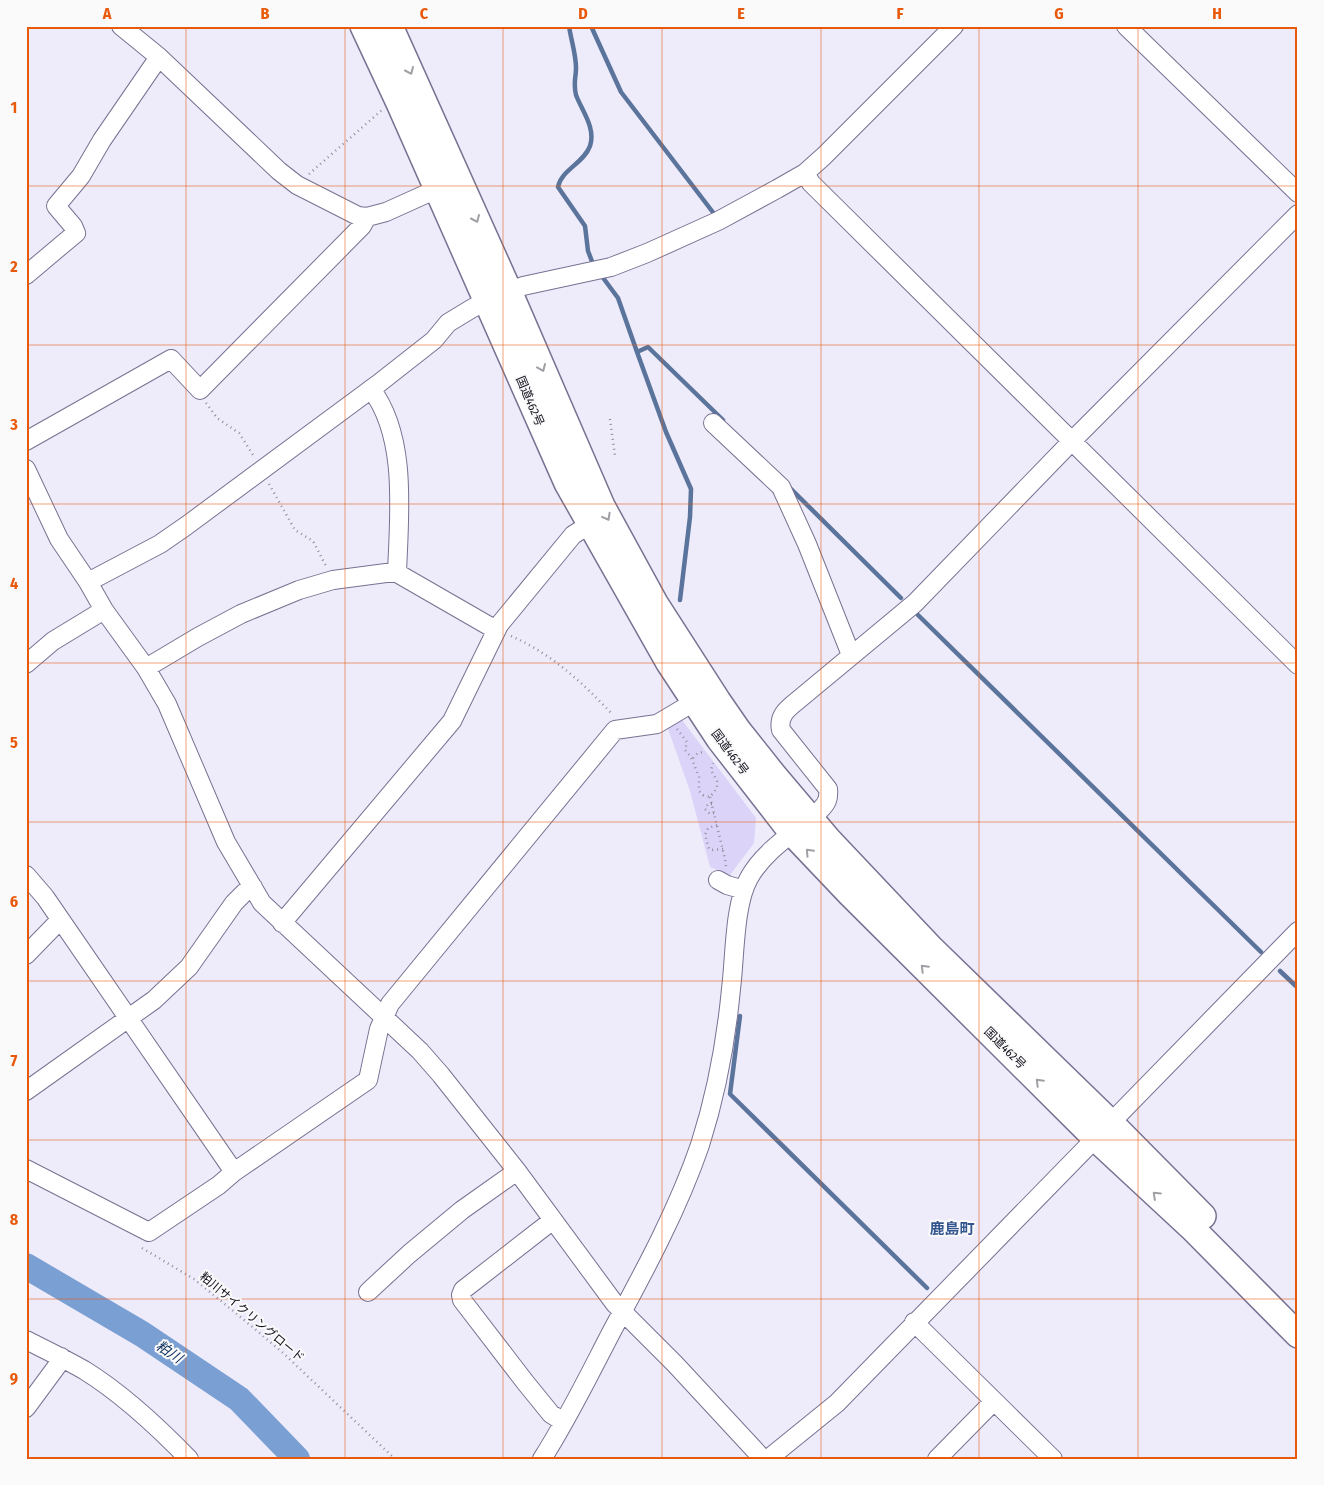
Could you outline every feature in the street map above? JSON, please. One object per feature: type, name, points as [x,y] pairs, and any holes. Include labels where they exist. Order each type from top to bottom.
[{"type":"highway","name":"国道462号","points":[[363,26],[567,483],[636,608],[719,739],[801,826]]},
{"type":"highway","name":"国道462号","points":[[390,26],[509,291],[602,506],[655,602],[801,826],[850,894],[1298,1314]]},
{"type":"highway","name":"国道462号","points":[[1102,1130],[1192,1228],[1298,1335]]},
{"type":"street","points":[[121,26],[159,57],[297,185],[358,216],[367,217],[386,212],[437,189]]},
{"type":"street","points":[[88,582],[160,544],[371,389],[434,340],[448,323],[486,301],[543,280],[604,268],[624,262],[718,221],[805,173],[954,26]]},
{"type":"street","points":[[1136,30],[1298,193]]},
{"type":"street","points":[[26,275],[76,233],[56,206],[81,176],[102,140],[159,57]]},
{"type":"street","points":[[805,173],[818,190],[1298,665]]},
{"type":"street","points":[[542,1459],[623,1312],[686,1183],[709,1115],[725,1036],[737,925],[744,890],[749,877],[764,858],[826,805],[829,798],[828,789],[780,730],[780,720],[786,710],[915,603],[1072,441],[1298,214]]},
{"type":"street","points":[[26,441],[171,359],[200,390],[362,226],[367,217]]},
{"type":"street","points":[[371,389],[379,400],[388,425],[398,464],[397,573]]},
{"type":"street","points":[[713,423],[781,487],[808,544],[852,654]]},
{"type":"street","points":[[26,469],[60,539],[104,610],[146,668],[168,704],[226,842],[262,903],[420,1051],[442,1075],[517,1171],[603,1289],[763,1459]]},
{"type":"street","points":[[282,923],[452,721],[499,625],[573,535],[590,524]]},
{"type":"street","points":[[146,668],[198,637],[242,614],[299,590],[332,580],[386,573],[397,573],[496,630]]},
{"type":"street","points":[[26,664],[53,641],[104,610]]},
{"type":"street","points":[[26,1169],[149,1232],[219,1185],[234,1172],[368,1080],[379,1029],[390,1004],[615,730],[658,724],[694,702]]},
{"type":"street","points":[[26,875],[45,897],[234,1172]]},
{"type":"street","points":[[722,877],[727,885],[744,890]]},
{"type":"street","points":[[26,1091],[154,1000],[189,966],[234,903],[244,893],[253,888]]},
{"type":"street","points":[[26,955],[60,920]]},
{"type":"street","points":[[768,1459],[837,1403],[914,1322],[1298,931]]},
{"type":"street","points":[[368,1292],[409,1254],[462,1210],[517,1171]]},
{"type":"street","points":[[553,1220],[463,1290],[461,1295],[462,1300],[524,1382],[551,1414],[564,1422]]},
{"type":"street","points":[[914,1322],[1053,1459]]},
{"type":"street","points":[[26,1340],[86,1371],[138,1410],[190,1459]]},
{"type":"street","points":[[26,1408],[57,1366],[61,1357]]},
{"type":"street","points":[[937,1459],[994,1401]]},
{"type":"path","points":[[297,185],[378,113],[399,103]]},
{"type":"path","points":[[610,419],[614,456]]},
{"type":"path","points":[[496,630],[520,640],[560,664],[592,692],[616,718],[621,728]]},
{"type":"path","points":[[682,724],[676,728],[688,742],[686,750],[699,777],[699,791],[710,797]]},
{"type":"path","points":[[693,758],[698,753],[708,750]]},
{"type":"path","points":[[710,797],[717,788],[717,781],[710,770],[715,760]]},
{"type":"path","points":[[710,797],[725,859],[722,877]]},
{"type":"path","points":[[712,804],[708,804],[705,809],[710,814],[714,812]]},
{"type":"path","points":[[717,825],[706,830],[707,846],[711,850],[722,849]]},
{"type":"path","name":"粕川サイクリングロード","points":[[137,1244],[194,1279],[237,1314],[282,1352],[395,1459]]},
{"type":"shaded area","points":[[682,720],[756,818],[754,843],[730,875],[710,867],[690,791],[667,726]]},
{"type":"waterway","points":[[569,26],[576,63],[575,91],[588,120],[591,139],[587,152],[563,176],[558,187],[585,226],[588,251],[593,264]]},
{"type":"waterway","points":[[591,26],[621,92],[715,215],[717,214]]},
{"type":"waterway","points":[[601,275],[618,298],[637,352],[648,347],[723,420]]},
{"type":"waterway","points":[[637,352],[666,432],[691,489],[690,517],[680,600]]},
{"type":"waterway","points":[[788,486],[901,598]]},
{"type":"waterway","points":[[918,615],[1261,952]]},
{"type":"waterway","points":[[1280,971],[1298,988]]},
{"type":"waterway","points":[[740,1016],[730,1094],[927,1288]]},
{"type":"waterway","name":"粕川","points":[[26,1266],[142,1334],[239,1399],[297,1459]]},
{"type":"district","name":"鹿島町","points":[[952,1229]]}]
